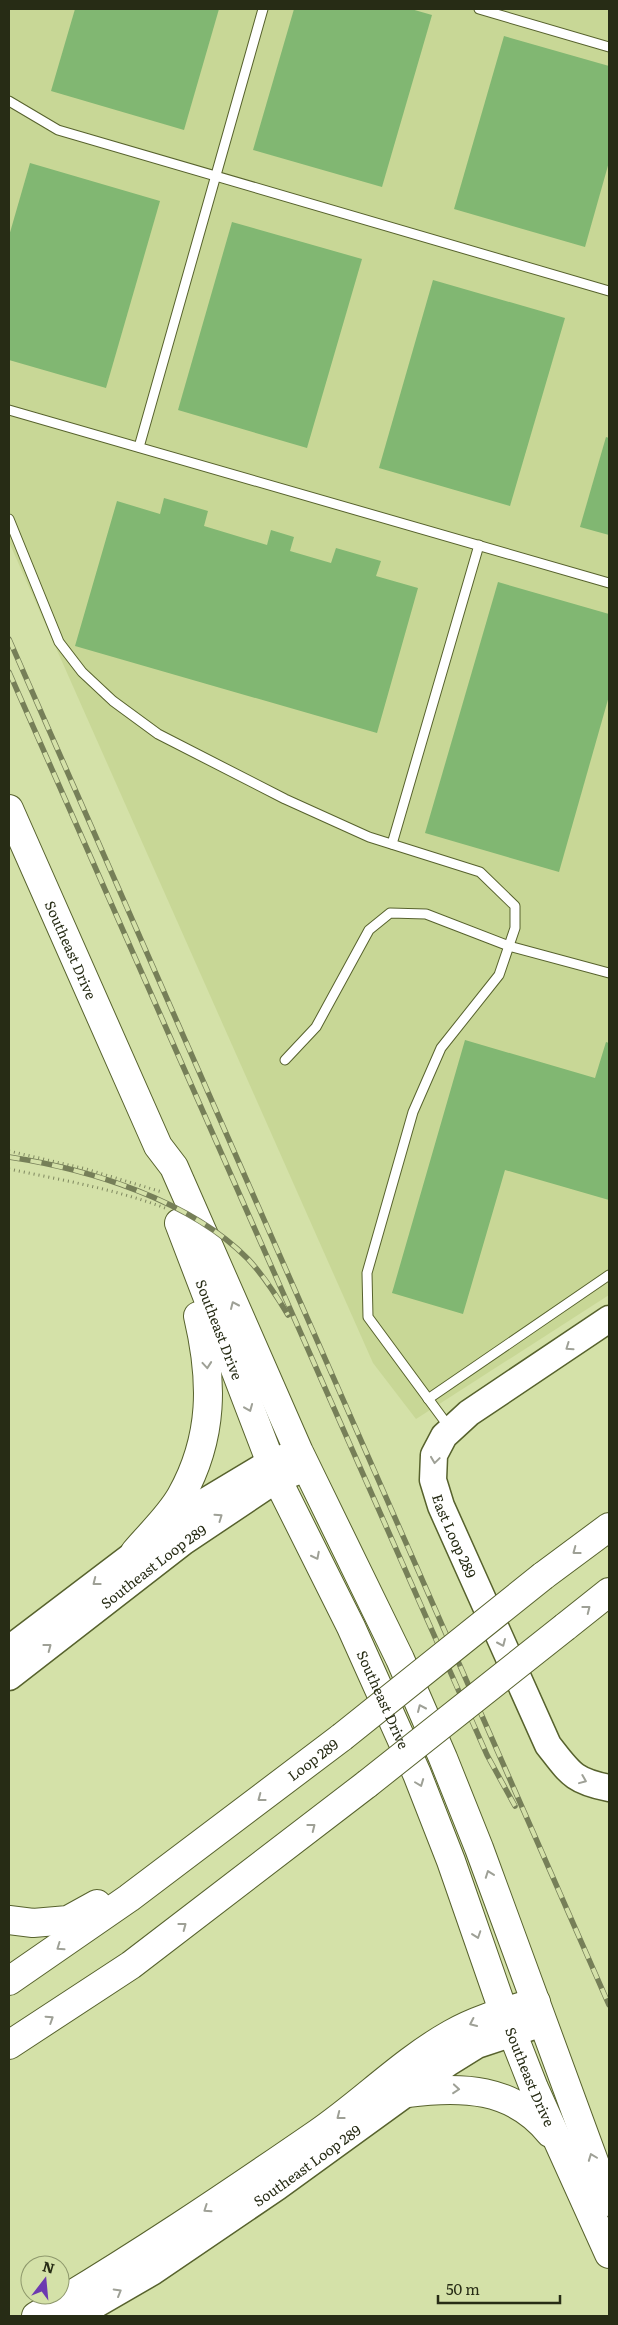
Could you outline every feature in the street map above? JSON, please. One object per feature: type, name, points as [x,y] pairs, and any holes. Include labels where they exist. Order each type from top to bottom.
[{"type":"main road","name":"Southeast Drive","points":[[9,809],[158,1146],[174,1167],[303,1460],[400,1659],[443,1758],[480,1848],[609,2202]]},
{"type":"main road","name":"Southeast Drive","points":[[158,1146],[160,1172],[171,1203],[274,1470],[351,1626],[417,1774],[534,2088],[609,2254]]},
{"type":"main road","points":[[134,1552],[180,1497],[204,1443],[209,1385],[206,1349],[191,1284],[188,1248]]},
{"type":"main road","name":"East Loop 289","points":[[609,1319],[469,1413],[444,1436],[434,1455],[433,1480],[441,1506],[548,1745],[572,1776],[609,1788]]},
{"type":"main road","name":"Southeast Loop 289","points":[[9,1649],[134,1552],[196,1507],[274,1470],[303,1460]]},
{"type":"main road","name":"Southeast Loop 289","points":[[9,1677],[274,1470]]},
{"type":"main road","name":"Loop 289","points":[[9,1981],[129,1898],[342,1737],[543,1576],[609,1527]]},
{"type":"main road","points":[[9,2045],[131,1965],[367,1784],[609,1592]]},
{"type":"main road","points":[[9,1920],[33,1923],[68,1920],[109,1897],[150,1866],[232,1820]]},
{"type":"main road","points":[[36,2316],[158,2242],[320,2131],[394,2074],[451,2034],[480,2020],[508,2022],[539,2013]]},
{"type":"main road","name":"Southeast Loop 289","points":[[76,2316],[160,2267],[285,2182],[448,2062],[477,2045],[508,2022]]},
{"type":"main road","points":[[407,2093],[450,2088],[481,2092],[502,2098],[523,2109],[542,2124],[562,2148]]},
{"type":"lane","points":[[139,448],[263,9]]},
{"type":"lane","points":[[478,9],[609,47]]},
{"type":"lane","points":[[9,101],[58,130],[609,291]]},
{"type":"lane","points":[[9,410],[609,583]]},
{"type":"lane","points":[[9,519],[59,642],[82,672],[113,702],[158,734],[285,799],[370,837],[480,872],[515,906],[515,928],[499,975],[441,1048],[413,1112],[367,1273],[368,1317],[451,1430]]},
{"type":"lane","points":[[392,844],[479,545]]},
{"type":"lane","points":[[285,1060],[316,1027],[368,930],[390,913],[426,914],[509,946],[609,973]]},
{"type":"lane","points":[[428,1399],[609,1275]]},
{"type":"path","points":[[9,1151],[86,1169],[171,1203]]},
{"type":"path","points":[[9,1169],[135,1197],[171,1203]]},
{"type":"shaded area","points":[[9,9],[609,9],[609,1295],[416,1419],[373,1363],[9,542]]},
{"type":"building","points":[[75,9],[219,9],[184,130],[51,91]]},
{"type":"building","points":[[294,9],[411,9],[432,15],[382,187],[253,150]]},
{"type":"building","points":[[504,36],[609,66],[609,162],[585,247],[454,209]]},
{"type":"building","points":[[30,163],[160,201],[106,388],[9,360],[9,236]]},
{"type":"building","points":[[232,222],[362,259],[307,448],[178,410]]},
{"type":"building","points":[[433,280],[565,318],[510,506],[379,468]]},
{"type":"building","points":[[606,437],[609,438],[609,535],[580,527]]},
{"type":"building","points":[[164,498],[208,511],[204,526],[267,545],[271,530],[294,537],[290,551],[331,563],[336,548],[381,561],[376,576],[418,588],[377,733],[75,646],[117,501],[160,514]]},
{"type":"building","points":[[498,582],[609,614],[609,696],[559,872],[425,833]]},
{"type":"building","points":[[465,1040],[595,1078],[606,1042],[609,1043],[609,1200],[505,1170],[463,1314],[392,1293]]},
{"type":"railway","points":[[9,639],[609,2005]]},
{"type":"railway","points":[[9,672],[487,1755],[515,1806]]},
{"type":"railway","points":[[9,1157],[72,1170],[137,1190],[197,1220],[224,1238],[248,1259],[270,1286],[288,1315]]}]
